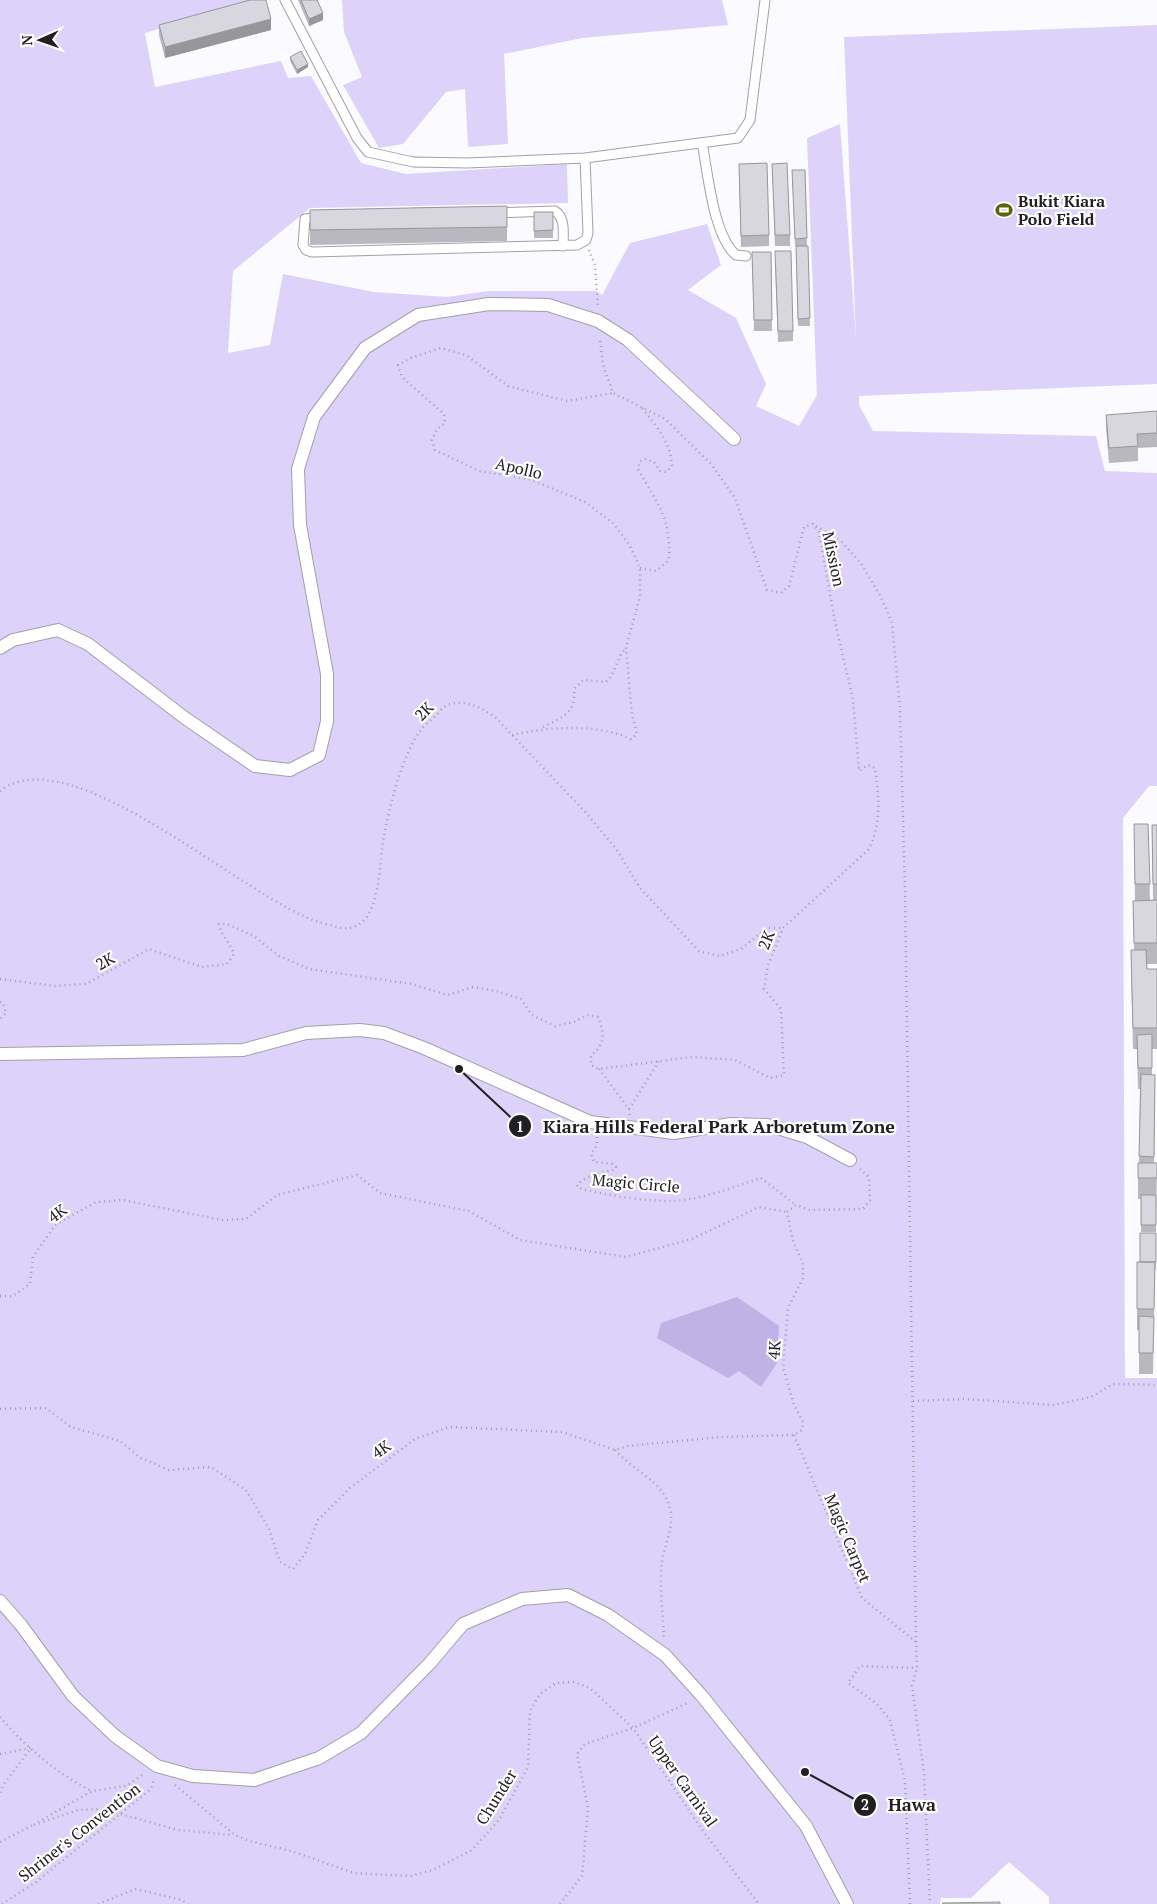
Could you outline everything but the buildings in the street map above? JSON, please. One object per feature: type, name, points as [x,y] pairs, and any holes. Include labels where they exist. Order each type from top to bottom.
[{"type":"street","points":[[0,648],[13,640],[58,630],[88,644],[185,718],[255,766],[290,770],[319,754],[327,721],[327,674],[300,524],[298,469],[314,417],[365,348],[418,315],[490,304],[548,306],[598,320],[628,340],[734,439]]},
{"type":"street","points":[[0,1054],[244,1050],[306,1033],[360,1030],[384,1033],[424,1048],[590,1122],[674,1133],[731,1124],[767,1125],[807,1137],[850,1160]]},
{"type":"street","points":[[0,1601],[21,1625],[74,1696],[115,1736],[157,1766],[193,1776],[254,1780],[318,1758],[361,1732],[430,1663],[463,1624],[522,1599],[568,1595],[608,1615],[665,1655],[702,1696],[806,1826],[847,1904]]},
{"type":"lane","points":[[285,0],[357,138],[368,152],[413,162],[466,163],[585,158],[738,138],[750,120],[765,0]]},
{"type":"lane","points":[[702,143],[717,215],[724,238],[736,255],[746,256]]},
{"type":"lane","points":[[329,217],[304,219],[303,245],[306,250],[312,252],[577,245],[586,240],[588,233],[585,158]]},
{"type":"lane","points":[[486,213],[555,211],[560,214],[562,220],[563,246]]},
{"type":"path","points":[[586,240],[595,265],[603,365],[614,393]]},
{"type":"path","name":"Apollo","points":[[512,735],[543,728],[605,731],[631,739],[636,734],[632,715],[626,647],[640,597],[640,568],[629,544],[614,524],[585,502],[529,479],[478,471],[435,450],[432,440],[437,429],[445,422],[444,414],[402,378],[398,365],[411,358],[441,348],[466,355],[508,386],[568,401],[614,393]]},
{"type":"path","name":"Mission","points":[[614,393],[664,420],[711,464],[734,498],[767,590],[781,594],[789,586],[804,528],[813,524],[819,532],[835,622],[853,698],[859,771],[868,765],[875,768],[879,799],[875,837],[868,850],[783,928]]},
{"type":"path","points":[[640,568],[656,571],[669,560],[670,543],[667,522],[658,501],[638,470],[640,461],[646,458],[654,462],[660,471],[666,472],[672,466],[672,455],[664,438],[641,407]]},
{"type":"path","points":[[813,524],[843,543],[860,562],[881,596],[892,623],[900,710],[905,862],[917,1668],[912,1686],[924,1774],[930,1904]]},
{"type":"path","points":[[543,728],[566,715],[575,702],[574,689],[583,680],[606,682],[613,675],[616,660],[626,647]]},
{"type":"path","name":"2K","points":[[0,791],[22,780],[35,778],[74,785],[128,809],[305,918],[346,929],[361,924],[373,909],[384,836],[404,760],[420,730],[445,706],[464,704],[479,706],[496,718],[588,815],[616,850],[640,888],[699,951],[720,956],[741,949],[767,928],[783,928],[768,965],[764,989],[781,1009],[784,1074],[770,1078],[735,1060],[692,1057],[599,1068],[591,1065],[591,1055],[599,1050],[603,1040],[603,1028],[598,1018],[587,1015],[574,1022],[555,1026],[532,1015],[521,999],[496,991],[472,987],[448,995],[411,984],[309,969],[279,956],[254,936],[227,924],[219,924],[219,929],[230,943],[234,954],[227,964],[202,967],[149,949],[86,984],[54,986],[0,978]]},
{"type":"path","points":[[0,1002],[3,1003],[6,1014],[0,1019]]},
{"type":"path","points":[[629,1109],[659,1061]]},
{"type":"path","points":[[599,1068],[629,1109],[633,1129]]},
{"type":"path","name":"Magic Circle","points":[[590,1122],[597,1133],[597,1145],[592,1154],[594,1162],[613,1164],[616,1167],[614,1170],[596,1174],[580,1182],[577,1184],[579,1188],[598,1194],[674,1201],[712,1194],[761,1178],[796,1205]]},
{"type":"path","points":[[787,1212],[796,1205],[810,1210],[863,1209],[870,1200],[869,1177],[850,1160]]},
{"type":"path","name":"4K","points":[[0,1296],[14,1296],[30,1284],[33,1257],[55,1225],[96,1202],[123,1200],[222,1220],[246,1219],[277,1194],[357,1175],[380,1193],[469,1212],[520,1240],[626,1257],[692,1239],[758,1207],[787,1212],[793,1241],[803,1264],[803,1278],[788,1308],[783,1367],[794,1405],[803,1422],[802,1430],[794,1435]]},
{"type":"path","points":[[913,1402],[966,1399],[1054,1406],[1091,1397],[1113,1384],[1157,1385]]},
{"type":"path","name":"4K","points":[[0,1409],[46,1408],[71,1427],[120,1441],[141,1458],[169,1470],[211,1467],[246,1490],[269,1529],[280,1562],[293,1569],[305,1554],[318,1520],[350,1488],[415,1439],[449,1427],[562,1432],[615,1450]]},
{"type":"path","points":[[665,1655],[662,1563],[672,1526],[672,1511],[662,1492],[615,1450],[627,1446],[721,1437],[794,1435]]},
{"type":"path","name":"Magic Carpet","points":[[794,1435],[862,1598],[916,1642]]},
{"type":"path","points":[[910,1904],[905,1781],[890,1720],[877,1704],[848,1683],[860,1666],[917,1668]]},
{"type":"path","name":"Chunder","points":[[157,1766],[183,1793],[235,1835],[249,1841],[291,1850],[354,1874],[411,1876],[433,1870],[472,1850],[499,1820],[528,1768],[530,1711],[540,1694],[556,1683],[575,1682],[590,1688],[633,1728]]},
{"type":"path","points":[[633,1728],[702,1696]]},
{"type":"path","points":[[0,1717],[31,1748],[68,1779],[92,1790]]},
{"type":"path","name":"Upper Carnival","points":[[560,1904],[582,1876],[588,1808],[577,1754],[585,1744],[633,1728],[703,1831],[759,1904]]},
{"type":"path","points":[[0,1754],[31,1748]]},
{"type":"path","points":[[0,1794],[4,1784],[31,1748]]},
{"type":"path","name":"Shriner's Convention","points":[[0,1842],[34,1825],[92,1790],[126,1786],[157,1766]]},
{"type":"path","name":"Shriner's Convention","points":[[2,1904],[36,1882],[151,1790],[157,1766]]},
{"type":"path","points":[[34,1825],[78,1810],[103,1809],[178,1830],[235,1835]]},
{"type":"path","points":[[98,1904],[136,1890],[182,1900],[188,1904]]},
{"type":"shaded area","points":[[0,0],[257,0],[145,33],[155,87],[281,61],[288,78],[311,76],[361,163],[406,174],[567,164],[568,203],[310,208],[233,271],[228,353],[270,345],[283,274],[374,292],[447,297],[489,291],[597,291],[602,295],[630,243],[707,224],[721,265],[688,290],[736,318],[766,384],[756,406],[799,426],[817,395],[807,138],[840,124],[856,338],[844,37],[1157,25],[1157,384],[859,396],[859,405],[873,431],[1096,436],[1105,471],[1157,473],[1157,786],[1149,786],[1123,818],[1125,1378],[1157,1378],[1157,1904],[1049,1904],[1049,1897],[1009,1862],[971,1898],[941,1898],[940,1904],[0,1904]]},
{"type":"shaded area","points":[[342,0],[722,0],[728,25],[582,38],[504,54],[508,144],[468,147],[465,89],[446,92],[403,144],[379,148],[343,85],[362,77],[344,32]]},
{"type":"shaded area","points":[[737,1297],[779,1326],[777,1363],[761,1387],[739,1371],[728,1378],[657,1338],[661,1323]]},
{"type":"place","name":"Bukit Kiara Polo Field","points":[[1004,210]]},
{"type":"place","name":"Kiara Hills Federal Park Arboretum Zone","points":[[459,1069]]},
{"type":"place","name":"Hawa","points":[[805,1772]]}]
